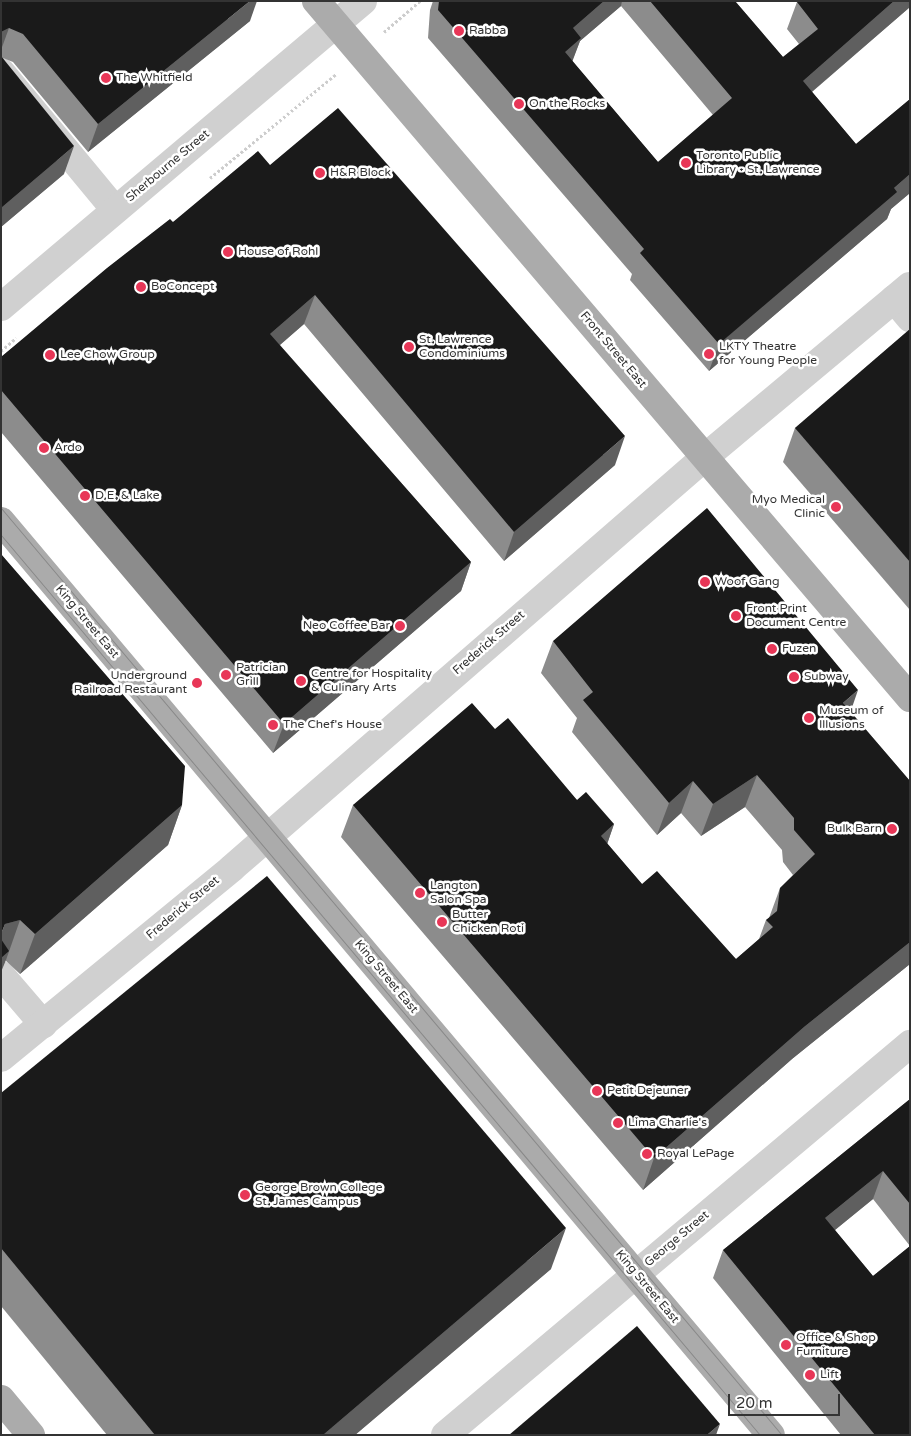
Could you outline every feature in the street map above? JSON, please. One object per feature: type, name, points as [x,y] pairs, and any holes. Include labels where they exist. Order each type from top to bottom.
[{"type":"main road","name":"Front Street East","points":[[316,1],[910,698]]},
{"type":"main road","name":"King Street East","points":[[1,521],[771,1435]]},
{"type":"main road","points":[[1,1399],[31,1435]]},
{"type":"street","name":"Sherbourne Street","points":[[1,308],[363,1]]},
{"type":"street","points":[[1,72],[115,210]]},
{"type":"street","name":"Frederick Street","points":[[1,1058],[267,836],[704,458],[905,301]]},
{"type":"street","points":[[1,975],[43,1024]]},
{"type":"street","name":"George Street","points":[[445,1435],[910,1044]]},
{"type":"path","points":[[407,13],[420,1]]},
{"type":"building","name":"The Whitfield","points":[[1,1],[250,1],[98,124],[23,34],[9,28],[1,32]]},
{"type":"building","points":[[439,1],[604,1],[573,28],[581,38],[565,52],[658,162],[732,98],[650,1],[735,1],[783,57],[818,29],[798,1],[894,1],[803,81],[856,144],[910,99],[910,174],[894,188],[897,192],[719,344],[640,253],[644,249],[438,10]]},
{"type":"building","points":[[1,56],[74,146],[1,208]]},
{"type":"building","points":[[338,108],[625,436],[514,532],[315,295],[270,334],[471,562],[284,724],[1,390],[1,357],[107,268],[170,219],[173,222],[258,151],[270,165]]},
{"type":"building","points":[[910,329],[910,562],[795,428]]},
{"type":"building","points":[[707,508],[858,690],[843,703],[910,781],[910,942],[804,1027],[654,1158],[353,805],[472,703],[495,729],[508,718],[577,800],[586,792],[614,824],[601,836],[642,884],[657,871],[736,959],[773,927],[766,920],[777,911],[780,888],[815,854],[794,830],[794,818],[757,775],[713,804],[693,781],[669,803],[583,700],[593,692],[553,641]]},
{"type":"building","points":[[1,554],[185,766],[182,805],[35,934],[20,920],[5,924],[1,934]]},
{"type":"building","name":"George Brown College St. James Campus","points":[[267,876],[566,1228],[323,1435],[155,1435],[1,1248],[1,1093]]},
{"type":"building","points":[[1,939],[9,951],[1,958]]},
{"type":"building","points":[[910,1099],[910,1204],[883,1171],[825,1218],[873,1276],[910,1246],[910,1435],[875,1435],[723,1250]]},
{"type":"building","points":[[637,1326],[720,1424],[707,1435],[509,1435]]},
{"type":"tram line","points":[[1,508],[782,1435]]},
{"type":"tram line","points":[[1,535],[760,1435]]},
{"type":"place","name":"Rabba","points":[[459,31]]},
{"type":"place","name":"The Whitfield","points":[[106,78]]},
{"type":"place","name":"On the Rocks","points":[[519,104]]},
{"type":"place","name":"Toronto Public Library - St. Lawrence","points":[[686,163]]},
{"type":"place","name":"H&R Block","points":[[320,173]]},
{"type":"place","name":"House of Rohl","points":[[228,252]]},
{"type":"place","name":"BoConcept","points":[[141,287]]},
{"type":"place","name":"St. Lawrence Condominiums","points":[[409,347]]},
{"type":"place","name":"LKTY Theatre for Young People","points":[[709,354]]},
{"type":"place","name":"Lee Chow Group","points":[[50,355]]},
{"type":"place","name":"Ardo","points":[[44,448]]},
{"type":"place","name":"D.E. & Lake","points":[[85,496]]},
{"type":"place","name":"Myo Medical Clinic","points":[[836,507]]},
{"type":"place","name":"Woof Gang","points":[[705,582]]},
{"type":"place","name":"Front Print Document Centre","points":[[736,616]]},
{"type":"place","name":"Neo Coffee Bar","points":[[400,626]]},
{"type":"place","name":"Fuzen","points":[[772,649]]},
{"type":"place","name":"Patrician Grill","points":[[226,675]]},
{"type":"place","name":"Subway","points":[[794,677]]},
{"type":"place","name":"Centre for Hospitality & Culinary Arts","points":[[301,681]]},
{"type":"place","name":"Underground Railroad Restaurant","points":[[197,683]]},
{"type":"place","name":"Museum of Illusions","points":[[809,718]]},
{"type":"place","name":"The Chef's House","points":[[273,725]]},
{"type":"place","name":"Bulk Barn","points":[[892,829]]},
{"type":"place","name":"Langton Salon Spa","points":[[420,893]]},
{"type":"place","name":"Butter Chicken Roti","points":[[442,922]]},
{"type":"place","name":"Petit Dejeuner","points":[[597,1091]]},
{"type":"place","name":"Lima Charlie's","points":[[618,1123]]},
{"type":"place","name":"Royal LePage","points":[[647,1154]]},
{"type":"place","name":"George Brown College St. James Campus","points":[[245,1195]]},
{"type":"place","name":"Office & Shop Furniture","points":[[786,1345]]},
{"type":"place","name":"Lift","points":[[810,1375]]}]
